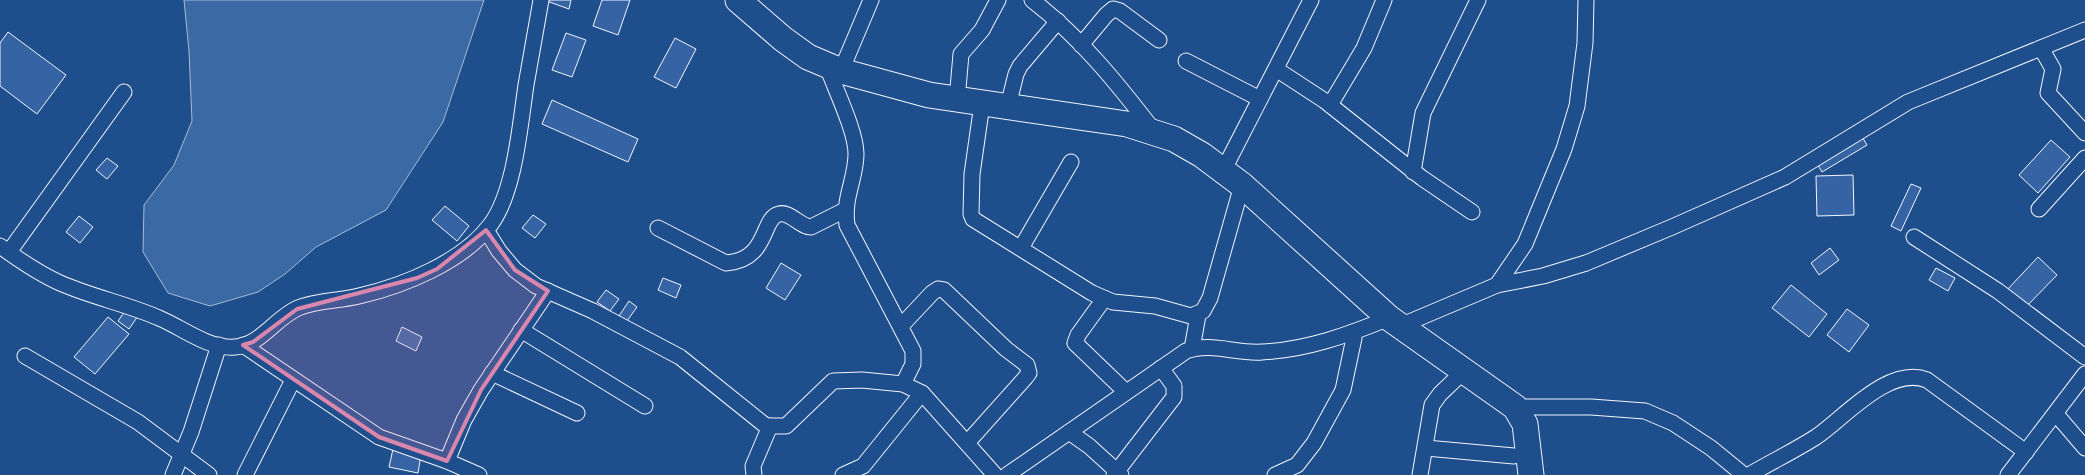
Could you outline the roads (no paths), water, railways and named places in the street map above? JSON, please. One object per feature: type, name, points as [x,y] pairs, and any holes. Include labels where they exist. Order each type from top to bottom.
[{"type":"highway","points":[[738,0],[783,39],[808,57],[834,69],[929,95],[1127,124],[1154,131],[1202,154],[1232,178],[1394,322],[1515,407],[1526,424],[1531,475]]},
{"type":"street","points":[[124,92],[4,249],[27,265],[60,283],[155,316],[201,339],[219,345],[235,347],[253,342],[284,316],[297,309],[313,304],[359,296],[417,278],[437,268],[486,230],[502,205],[517,152],[541,0]]},
{"type":"street","points":[[871,0],[834,69],[856,152],[845,210],[847,225],[913,351],[914,358],[903,384]]},
{"type":"street","points":[[957,100],[961,54],[982,30],[998,0]]},
{"type":"street","points":[[1032,0],[1058,21],[1112,77],[1154,131]]},
{"type":"street","points":[[982,104],[972,174],[970,214],[976,222],[1104,299],[1113,302],[1155,306],[1192,316],[1198,315],[1203,311],[1210,298],[1232,178],[1260,99],[1312,0]]},
{"type":"street","points":[[1330,105],[1364,48],[1384,0]]},
{"type":"street","points":[[1413,172],[1423,113],[1478,0]]},
{"type":"street","points":[[1497,285],[1525,244],[1564,149],[1577,106],[1585,43],[1586,0]]},
{"type":"street","points":[[1082,45],[1113,9],[1120,11],[1159,40]]},
{"type":"street","points":[[1008,106],[1016,74],[1020,66],[1058,21]]},
{"type":"street","points":[[1007,475],[1161,368],[1192,349],[1210,347],[1261,352],[1290,350],[1394,322],[1497,285],[1543,276],[1586,263],[1786,177],[1908,102],[2085,30]]},
{"type":"street","points":[[2041,48],[2053,69],[2048,94],[2085,133]]},
{"type":"street","points":[[1186,61],[1260,99]]},
{"type":"street","points":[[1276,69],[1330,105],[1413,172],[1472,212]]},
{"type":"street","points":[[2039,209],[2085,158]]},
{"type":"street","points":[[1022,248],[1071,162]]},
{"type":"street","points":[[658,228],[726,263],[734,262],[754,253],[761,244],[772,220],[779,214],[784,214],[806,227],[811,227],[845,210]]},
{"type":"street","points":[[486,230],[515,270],[548,291],[593,311],[680,357],[757,421],[770,426],[786,426],[833,381],[862,380],[903,384],[922,393],[995,475]]},
{"type":"street","points":[[1914,236],[1998,290],[2085,357]]},
{"type":"street","points":[[901,326],[932,293],[938,289],[944,290],[1006,350],[1027,365],[1029,372],[1026,377],[967,443]]},
{"type":"street","points":[[448,461],[464,420],[492,373],[548,291]]},
{"type":"street","points":[[1104,299],[1078,334],[1076,343],[1126,392]]},
{"type":"street","points":[[1192,349],[1198,315]]},
{"type":"street","points":[[521,330],[645,406]]},
{"type":"street","points":[[1275,475],[1297,465],[1314,443],[1337,402],[1345,381],[1354,338],[1353,332]]},
{"type":"street","points":[[172,475],[182,454],[219,345]]},
{"type":"street","points":[[243,345],[379,437],[448,461],[479,475]]},
{"type":"street","points":[[25,356],[138,422],[209,475]]},
{"type":"street","points":[[1069,432],[1089,446],[1118,474],[1174,397],[1174,386],[1161,368]]},
{"type":"street","points":[[1420,475],[1432,405],[1440,394],[1464,371]]},
{"type":"street","points":[[492,373],[577,413]]},
{"type":"street","points":[[2008,475],[2085,374]]},
{"type":"street","points":[[1749,475],[1815,437],[1867,396],[1892,382],[1909,376],[1927,380],[2026,452]]},
{"type":"street","points":[[245,475],[293,380]]},
{"type":"street","points":[[852,474],[863,466],[922,393]]},
{"type":"street","points":[[1515,407],[1591,407],[1645,410],[1673,423],[1711,448],[1744,475]]},
{"type":"street","points":[[2056,414],[2085,448]]},
{"type":"street","points":[[754,475],[753,466],[770,426]]},
{"type":"street","points":[[1426,448],[1514,456]]},
{"type":"water","points":[[184,0],[484,0],[443,122],[386,210],[316,247],[285,274],[258,292],[210,306],[168,293],[143,252],[144,205],[174,165],[192,121],[189,51]]}]
